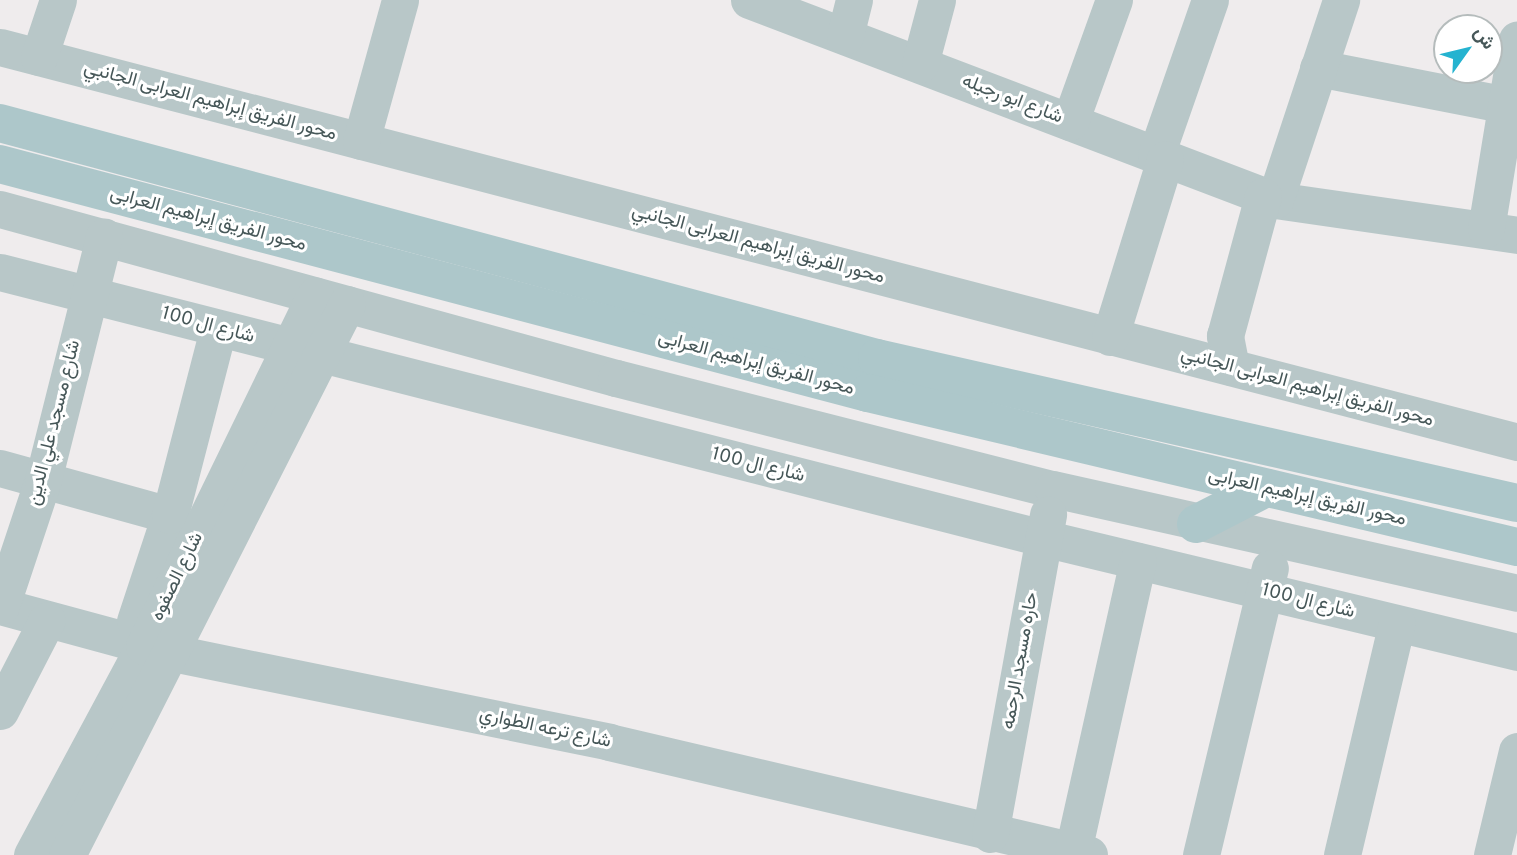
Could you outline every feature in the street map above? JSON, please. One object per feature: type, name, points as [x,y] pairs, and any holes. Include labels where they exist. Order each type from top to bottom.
[{"type":"main road","name":"محور الفريق إبراهيم العرابى","points":[[0,122],[877,358],[1517,503]]},
{"type":"main road","name":"محور الفريق إبراهيم العرابى","points":[[0,164],[868,393],[1517,547]]},
{"type":"main road","points":[[1196,524],[1266,488]]},
{"type":"street","points":[[38,57],[58,0]]},
{"type":"street","points":[[361,141],[400,0]]},
{"type":"street","name":"شارع ابو رجيله","points":[[749,0],[1269,198],[1501,232]]},
{"type":"street","points":[[845,36],[855,0]]},
{"type":"street","points":[[920,64],[937,0]]},
{"type":"street","points":[[1070,122],[1114,0]]},
{"type":"street","points":[[1110,337],[1161,157],[1210,0]]},
{"type":"street","points":[[1231,367],[1226,336],[1269,198],[1341,0]]},
{"type":"street","points":[[1501,232],[1506,105],[1517,40]]},
{"type":"street","name":"محور الفريق إبراهيم العرابى الجانبي","points":[[0,47],[1517,442]]},
{"type":"street","points":[[1318,68],[1506,105]]},
{"type":"street","points":[[0,209],[1053,489],[1275,542],[1517,593]]},
{"type":"street","name":"شارع مسجد علي الدين","points":[[0,606],[43,480],[86,295],[104,237]]},
{"type":"street","name":"شارع ال 100","points":[[0,272],[1044,538],[1517,652]]},
{"type":"street","name":"شارع الصفوه","points":[[32,855],[148,647],[306,352],[331,299]]},
{"type":"street","points":[[148,647],[170,515],[218,329]]},
{"type":"street","points":[[0,468],[170,515]]},
{"type":"street","name":"حاره مسجد الرحمه","points":[[990,834],[1053,489]]},
{"type":"street","points":[[1201,855],[1275,542]]},
{"type":"street","points":[[1081,853],[1138,561]]},
{"type":"street","name":"شارع ترعه الطواري","points":[[0,606],[148,647],[609,742],[990,834],[1081,853]]},
{"type":"street","points":[[0,711],[47,620]]},
{"type":"street","points":[[1342,855],[1397,624]]},
{"type":"street","name":"شارع الصفوه","points":[[67,855],[148,647]]},
{"type":"street","points":[[1492,855],[1517,751]]}]
